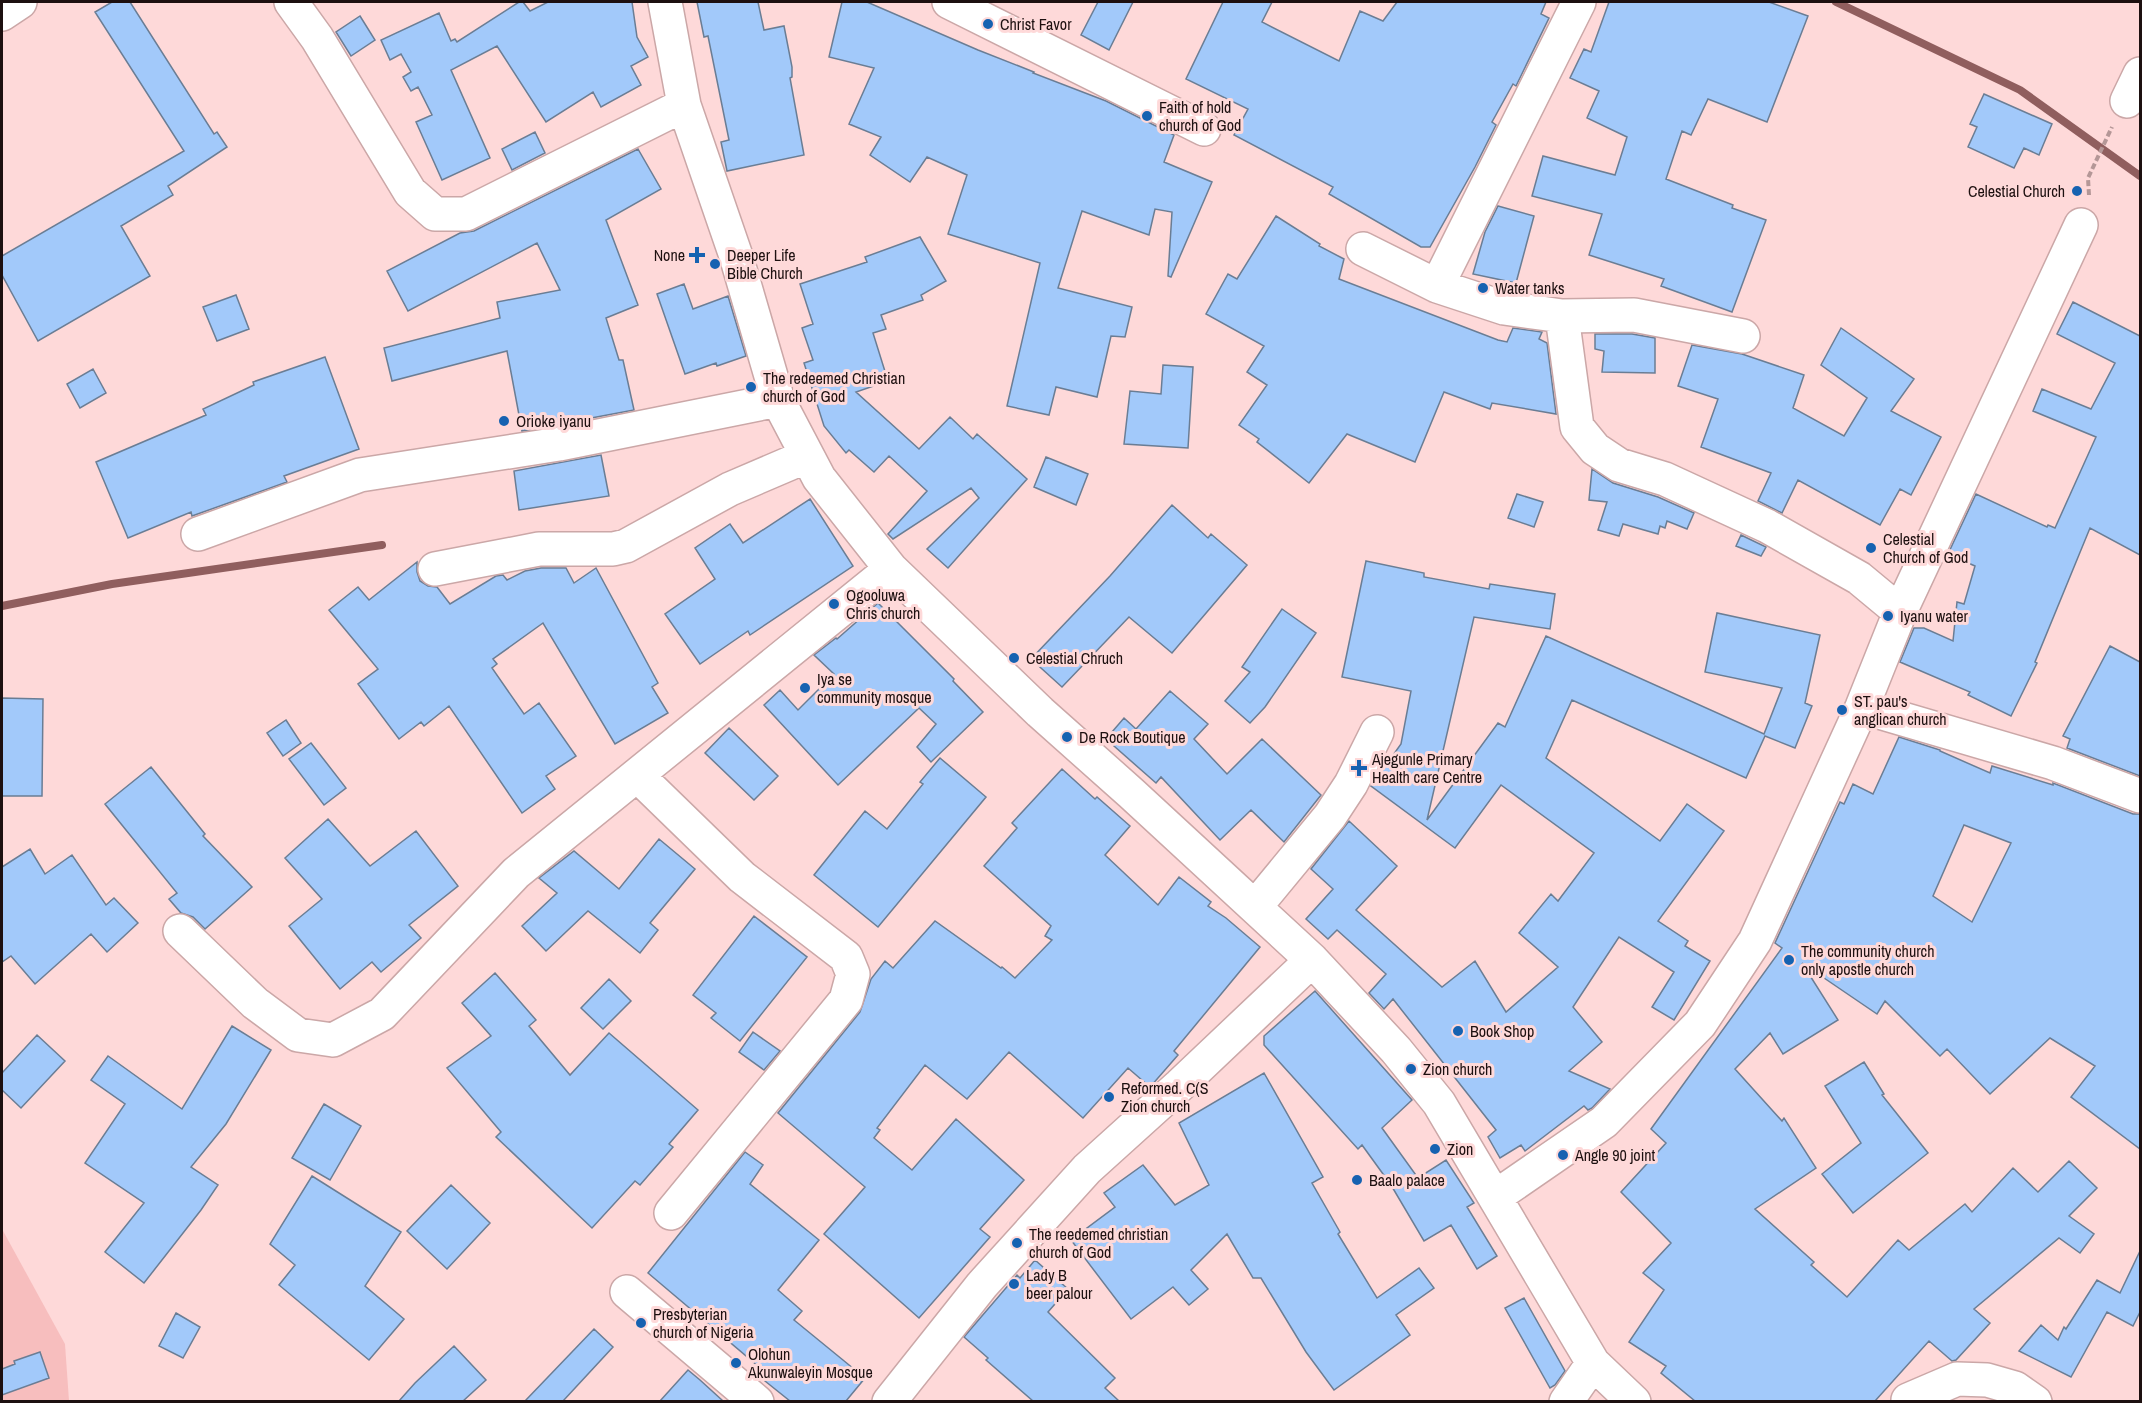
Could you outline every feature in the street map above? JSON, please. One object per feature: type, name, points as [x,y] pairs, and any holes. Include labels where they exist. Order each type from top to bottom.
[{"type":"street","points":[[2,14],[20,2]]},
{"type":"street","points":[[291,2],[317,38],[410,192],[435,214],[466,214],[684,105]]},
{"type":"street","points":[[664,2],[684,105],[736,256],[778,400],[819,478],[891,569],[1040,712],[1312,960],[1396,1050],[1439,1103],[1593,1363],[1634,1401]]},
{"type":"street","points":[[949,2],[1204,129]]},
{"type":"street","points":[[1437,286],[1579,2]]},
{"type":"street","points":[[1495,1197],[1604,1122],[1700,1024],[1755,941],[1862,707],[1900,612],[2081,225]]},
{"type":"street","points":[[1363,249],[1437,286],[1504,308],[1562,316],[1634,315],[1743,336]]},
{"type":"street","points":[[1562,316],[1577,427],[1595,449],[1619,465],[1665,479],[1767,526],[1859,579],[1900,612]]},
{"type":"street","points":[[198,534],[360,475],[559,444],[778,400]]},
{"type":"street","points":[[435,569],[539,549],[613,549],[626,546],[730,489],[807,456]]},
{"type":"street","points":[[180,931],[255,1003],[298,1035],[333,1040],[382,1014],[516,873],[891,569]]},
{"type":"street","points":[[1862,707],[2053,763],[2140,796]]},
{"type":"street","points":[[1255,907],[1330,816],[1351,784],[1377,732]]},
{"type":"street","points":[[637,775],[742,877],[846,957],[853,974],[846,1000],[671,1213]]},
{"type":"street","points":[[889,1401],[982,1285],[1087,1169],[1312,960]]},
{"type":"street","points":[[627,1292],[757,1401]]},
{"type":"street","points":[[1566,1401],[1593,1363]]},
{"type":"street","points":[[1908,1400],[1956,1379],[1987,1380],[2015,1388],[2035,1401]]},
{"type":"path","points":[[2088,178],[2127,100]]},
{"type":"shaded area","points":[[2,1229],[65,1344],[69,1401],[2,1401]]},
{"type":"building","points":[[112,2],[130,2],[214,134],[217,132],[227,147],[168,186],[173,195],[121,226],[150,276],[38,341],[2,275],[2,256],[184,151],[95,12]]},
{"type":"building","points":[[519,2],[523,2],[530,11],[548,2],[632,2],[637,37],[648,57],[631,66],[641,85],[601,107],[593,92],[546,122],[497,46],[451,70],[490,158],[442,180],[416,122],[432,115],[418,87],[411,91],[403,77],[411,72],[401,54],[390,60],[381,40],[439,13],[451,41],[455,39],[457,42]]},
{"type":"building","points":[[697,2],[758,2],[764,30],[784,26],[792,67],[790,78],[804,155],[727,171],[721,142],[729,140],[708,36],[704,37]]},
{"type":"building","points":[[842,2],[867,2],[1033,73],[1106,101],[1174,135],[1164,162],[1212,182],[1171,277],[1168,276],[1172,212],[1155,209],[1149,235],[1082,211],[1058,288],[1132,307],[1125,337],[1111,336],[1097,397],[1056,387],[1049,415],[1007,406],[1040,263],[948,234],[967,175],[927,157],[910,182],[870,155],[881,137],[849,124],[874,68],[829,57]]},
{"type":"building","points":[[1098,2],[1133,2],[1109,50],[1081,35]]},
{"type":"building","points":[[1223,2],[1272,2],[1262,22],[1339,61],[1360,11],[1383,21],[1397,2],[1546,2],[1541,14],[1549,18],[1516,86],[1513,84],[1492,122],[1496,125],[1475,167],[1430,247],[1421,247],[1329,194],[1333,187],[1234,135],[1248,109],[1186,79]]},
{"type":"building","points":[[1609,2],[1769,2],[1808,16],[1767,122],[1708,99],[1691,135],[1682,131],[1666,179],[1766,220],[1732,312],[1661,286],[1664,279],[1589,255],[1602,214],[1532,196],[1543,156],[1615,175],[1627,137],[1587,118],[1599,91],[1570,78],[1584,49],[1591,52]]},
{"type":"building","points":[[360,16],[375,40],[351,56],[336,32]]},
{"type":"building","points":[[1984,94],[2052,124],[2039,155],[2024,148],[2014,168],[1968,147],[1977,127],[1970,124]]},
{"type":"building","points":[[535,132],[545,153],[512,170],[502,149]]},
{"type":"building","points":[[638,149],[661,189],[606,220],[638,305],[606,318],[619,360],[623,360],[634,410],[522,431],[507,351],[392,381],[384,348],[500,318],[497,302],[560,290],[537,243],[408,311],[387,271],[460,233],[474,231]]},
{"type":"building","points":[[1498,206],[1534,216],[1516,283],[1473,274],[1485,232]]},
{"type":"building","points":[[1276,216],[1320,244],[1319,246],[1344,259],[1339,279],[1498,340],[1507,342],[1513,328],[1542,332],[1539,339],[1547,343],[1556,414],[1492,403],[1490,409],[1444,392],[1415,462],[1347,434],[1309,483],[1257,442],[1259,439],[1239,425],[1267,385],[1247,372],[1264,346],[1206,314],[1228,274],[1237,279]]},
{"type":"building","points":[[920,237],[946,281],[921,295],[923,300],[881,315],[886,329],[873,333],[888,381],[856,392],[919,449],[950,417],[973,439],[977,434],[1027,479],[948,568],[927,549],[979,498],[971,488],[893,539],[888,534],[927,491],[889,456],[874,472],[849,450],[846,453],[824,426],[804,363],[813,360],[802,328],[813,324],[800,284],[867,262],[865,257]]},
{"type":"building","points":[[684,284],[693,309],[728,296],[746,356],[685,374],[657,294]]},
{"type":"building","points":[[236,295],[249,329],[217,341],[203,307]]},
{"type":"building","points":[[2073,302],[2140,336],[2140,555],[2090,528],[2035,662],[2037,663],[2011,716],[1968,695],[1970,692],[1900,662],[1914,628],[1924,628],[1953,641],[1957,602],[1964,604],[1975,566],[1948,554],[1976,494],[2047,527],[2048,525],[2055,528],[2096,437],[2033,411],[2042,389],[2091,409],[2115,363],[2057,334]]},
{"type":"building","points":[[1841,328],[1914,379],[1891,411],[1941,437],[1911,495],[1900,489],[1880,525],[1798,480],[1782,513],[1758,501],[1771,473],[1701,447],[1718,399],[1678,386],[1692,345],[1742,354],[1804,375],[1793,408],[1844,436],[1867,398],[1821,365]]},
{"type":"building","points":[[1595,334],[1632,334],[1655,338],[1655,373],[1602,372],[1604,351],[1595,349]]},
{"type":"building","points":[[325,357],[359,449],[284,476],[287,482],[192,516],[191,512],[128,538],[96,462],[206,415],[203,409],[254,385],[253,382]]},
{"type":"building","points":[[1163,365],[1193,367],[1188,448],[1124,444],[1130,391],[1161,394]]},
{"type":"building","points":[[93,369],[106,393],[80,408],[67,384]]},
{"type":"building","points":[[601,455],[609,496],[519,510],[514,471]]},
{"type":"building","points":[[1046,457],[1088,474],[1076,505],[1034,487]]},
{"type":"building","points":[[1592,469],[1613,483],[1658,497],[1694,513],[1687,529],[1667,521],[1665,528],[1660,526],[1658,534],[1623,524],[1619,536],[1598,530],[1607,502],[1589,500]]},
{"type":"building","points":[[1517,494],[1543,502],[1534,527],[1508,518]]},
{"type":"building","points":[[810,499],[853,566],[750,635],[748,631],[700,664],[665,614],[715,579],[695,548],[730,524],[743,543]]},
{"type":"building","points":[[1172,505],[1208,538],[1211,534],[1247,565],[1172,653],[1129,617],[1062,687],[1031,659],[1110,576]]},
{"type":"building","points":[[1741,535],[1766,547],[1761,556],[1736,546]]},
{"type":"building","points":[[1366,561],[1424,573],[1424,577],[1489,589],[1490,584],[1555,594],[1550,629],[1474,617],[1427,820],[1498,723],[1505,727],[1546,636],[1764,734],[1782,688],[1705,672],[1717,613],[1820,635],[1805,703],[1812,706],[1795,748],[1765,736],[1746,778],[1572,700],[1546,758],[1660,841],[1687,804],[1724,831],[1658,921],[1688,941],[1685,946],[1710,961],[1674,1020],[1652,1007],[1674,972],[1619,937],[1573,1007],[1602,1042],[1569,1071],[1610,1089],[1592,1108],[1588,1110],[1584,1106],[1525,1151],[1521,1145],[1500,1158],[1488,1137],[1496,1130],[1393,999],[1384,1009],[1369,993],[1386,974],[1337,930],[1328,939],[1306,919],[1333,889],[1311,869],[1349,821],[1397,866],[1356,910],[1442,987],[1475,961],[1506,1012],[1558,967],[1519,933],[1551,894],[1558,901],[1594,853],[1501,785],[1455,848],[1371,786],[1401,744],[1411,691],[1342,677]]},
{"type":"building","points":[[417,562],[420,581],[428,586],[437,587],[450,604],[496,576],[503,575],[507,580],[525,571],[541,568],[566,568],[574,583],[596,568],[658,683],[652,687],[668,713],[615,744],[543,623],[493,659],[497,664],[492,668],[524,714],[539,703],[576,756],[546,776],[555,789],[522,813],[449,706],[424,726],[421,722],[399,739],[358,684],[378,669],[329,610],[358,587],[369,600]]},
{"type":"building","points":[[878,603],[954,679],[953,681],[983,712],[931,762],[917,747],[936,724],[919,708],[838,785],[764,705],[780,690],[798,710],[834,674],[814,655],[837,639]]},
{"type":"building","points":[[1282,609],[1316,633],[1265,707],[1250,723],[1225,701],[1250,672],[1242,667]]},
{"type":"building","points":[[2110,646],[2140,662],[2140,776],[2067,748],[2070,739],[2063,736]]},
{"type":"building","points":[[1170,691],[1208,724],[1194,739],[1227,774],[1262,739],[1321,795],[1284,842],[1251,810],[1220,840],[1161,777],[1156,783],[1106,739],[1124,718],[1136,729]]},
{"type":"building","points":[[2,698],[43,699],[42,796],[2,796]]},
{"type":"building","points":[[286,720],[301,743],[283,756],[267,733]]},
{"type":"building","points":[[729,728],[778,776],[754,800],[705,753]]},
{"type":"building","points":[[1899,737],[1940,750],[1990,773],[1992,766],[2053,785],[2053,783],[2133,814],[2140,814],[2140,1149],[2071,1097],[2095,1066],[2050,1038],[1990,1094],[1947,1049],[1940,1056],[1885,1001],[1877,1014],[1802,963],[1838,1020],[1783,1054],[1770,1033],[1735,1069],[1782,1121],[1784,1118],[1816,1168],[1755,1209],[1814,1262],[1811,1265],[1847,1297],[1898,1240],[1909,1250],[1965,1204],[1972,1212],[2013,1168],[2038,1192],[2069,1161],[2097,1188],[2069,1216],[2094,1234],[2080,1253],[2059,1238],[1974,1309],[1990,1323],[1956,1360],[1952,1361],[1929,1341],[1875,1401],[1695,1401],[1661,1373],[1666,1366],[1629,1342],[1664,1290],[1643,1273],[1671,1243],[1621,1192],[1666,1143],[1651,1129],[1782,948],[1775,943],[1840,802],[1844,804],[1853,784],[1873,794]],"holes":[[[1964,825],[2011,843],[1972,922],[1933,896]]]},
{"type":"building","points":[[311,743],[346,788],[324,805],[289,759]]},
{"type":"building","points":[[940,758],[986,797],[878,927],[814,875],[865,811],[887,829],[923,784],[920,782]]},
{"type":"building","points":[[151,767],[205,834],[203,836],[252,887],[205,929],[193,917],[181,913],[169,899],[177,893],[105,804]]},
{"type":"building","points":[[1062,769],[1130,826],[1105,855],[1158,905],[1179,877],[1211,902],[1208,906],[1260,947],[1174,1051],[1178,1055],[1150,1087],[1128,1068],[1083,1118],[1009,1052],[967,1099],[925,1065],[877,1128],[880,1130],[874,1138],[912,1170],[956,1119],[1024,1180],[980,1229],[990,1237],[919,1318],[824,1234],[865,1187],[778,1113],[860,1012],[871,979],[885,961],[893,968],[935,921],[1015,978],[1052,940],[1045,936],[1051,926],[984,866],[1017,828],[1012,823]]},
{"type":"building","points":[[328,819],[370,866],[416,831],[458,886],[409,925],[421,938],[381,972],[372,962],[340,989],[289,926],[322,899],[285,858]]},
{"type":"building","points":[[659,839],[695,869],[650,923],[658,930],[640,953],[588,911],[546,951],[522,926],[557,893],[539,878],[574,851],[619,889]]},
{"type":"building","points":[[30,849],[45,874],[72,855],[106,905],[114,898],[138,923],[107,952],[91,934],[35,984],[11,956],[2,962],[2,867]]},
{"type":"building","points":[[754,916],[807,957],[740,1041],[711,1018],[716,1013],[693,995]]},
{"type":"building","points":[[495,973],[536,1020],[529,1026],[570,1075],[609,1033],[698,1110],[669,1144],[673,1147],[640,1185],[635,1181],[592,1228],[496,1137],[501,1132],[447,1068],[491,1036],[462,1003]]},
{"type":"building","points":[[609,979],[631,1001],[603,1029],[581,1008]]},
{"type":"building","points":[[1315,991],[1412,1100],[1382,1128],[1418,1178],[1446,1160],[1474,1203],[1467,1207],[1497,1256],[1477,1269],[1451,1225],[1424,1241],[1391,1185],[1362,1145],[1358,1149],[1264,1045],[1264,1036]]},
{"type":"building","points":[[232,1026],[271,1050],[226,1124],[191,1167],[218,1185],[144,1283],[105,1252],[144,1203],[85,1163],[125,1104],[91,1080],[108,1056],[182,1109]]},
{"type":"building","points":[[753,1032],[780,1051],[764,1070],[739,1052]]},
{"type":"building","points":[[37,1035],[65,1061],[21,1108],[2,1090],[2,1073]]},
{"type":"building","points":[[1864,1062],[1884,1094],[1882,1095],[1928,1153],[1853,1213],[1822,1174],[1861,1143],[1825,1086]]},
{"type":"building","points":[[1264,1073],[1323,1177],[1312,1183],[1340,1232],[1338,1234],[1377,1298],[1419,1268],[1434,1288],[1396,1315],[1410,1335],[1334,1390],[1306,1352],[1261,1278],[1253,1278],[1227,1234],[1191,1270],[1208,1289],[1189,1305],[1173,1287],[1131,1319],[1071,1240],[1115,1207],[1104,1193],[1143,1165],[1175,1205],[1209,1185],[1179,1123]]},
{"type":"building","points":[[324,1104],[361,1126],[330,1180],[292,1158]]},
{"type":"building","points":[[745,1152],[763,1165],[750,1184],[819,1240],[778,1290],[802,1311],[794,1320],[865,1378],[846,1401],[790,1401],[755,1373],[759,1367],[648,1273]]},
{"type":"building","points":[[312,1176],[401,1232],[365,1286],[404,1319],[369,1360],[279,1285],[295,1265],[270,1244]]},
{"type":"building","points":[[451,1185],[490,1223],[447,1269],[407,1231]]},
{"type":"building","points":[[2140,1251],[2140,1312],[2133,1326],[2107,1312],[2071,1377],[2019,1351],[2041,1325],[2058,1340],[2064,1327],[2066,1329],[2097,1280],[2120,1293]]},
{"type":"building","points":[[1035,1260],[1068,1289],[1048,1312],[1115,1378],[1105,1388],[1119,1401],[1033,1401],[986,1360],[988,1358],[964,1337],[1017,1275],[1020,1278]]},
{"type":"building","points":[[1524,1298],[1565,1371],[1550,1388],[1505,1308]]},
{"type":"building","points":[[176,1313],[200,1327],[183,1358],[159,1346]]},
{"type":"building","points":[[594,1329],[613,1347],[563,1401],[525,1401]]},
{"type":"building","points":[[454,1346],[486,1380],[463,1401],[399,1401],[415,1383]]},
{"type":"building","points":[[40,1352],[49,1378],[2,1395],[2,1369],[15,1364],[14,1361]]},
{"type":"building","points":[[688,1370],[700,1380],[723,1401],[660,1401]]},
{"type":"waterway","points":[[1836,2],[2020,90],[2140,176]]},
{"type":"waterway","points":[[2,606],[112,584],[382,545]]},
{"type":"place","name":"Christ Favor","points":[[988,24]]},
{"type":"place","name":"Faith of hold church of God","points":[[1147,116]]},
{"type":"place","name":"Celestial Church","points":[[2077,191]]},
{"type":"place","name":"None","points":[[697,255]]},
{"type":"place","name":"Deeper Life Bible Church","points":[[715,264]]},
{"type":"place","name":"Water tanks","points":[[1483,288]]},
{"type":"place","name":"The redeemed Christian church of God","points":[[751,387]]},
{"type":"place","name":"Orioke iyanu","points":[[504,421]]},
{"type":"place","name":"Celestial Church of God","points":[[1871,548]]},
{"type":"place","name":"Ogooluwa Chris church","points":[[834,604]]},
{"type":"place","name":"Iyanu water","points":[[1888,616]]},
{"type":"place","name":"Celestial Chruch","points":[[1014,658]]},
{"type":"place","name":"Iya se community mosque","points":[[805,688]]},
{"type":"place","name":"ST. pau's anglican church","points":[[1842,710]]},
{"type":"place","name":"De Rock Boutique","points":[[1067,737]]},
{"type":"place","name":"Ajegunle Primary Health care Centre","points":[[1359,768]]},
{"type":"place","name":"The community church only apostle church","points":[[1789,960]]},
{"type":"place","name":"Book Shop","points":[[1458,1031]]},
{"type":"place","name":"Zion church","points":[[1411,1069]]},
{"type":"place","name":"Reformed. C(S Zion church","points":[[1109,1097]]},
{"type":"place","name":"Zion","points":[[1435,1149]]},
{"type":"place","name":"Angle 90 joint","points":[[1563,1155]]},
{"type":"place","name":"Baalo palace","points":[[1357,1180]]},
{"type":"place","name":"The reedemed christian church of God","points":[[1017,1243]]},
{"type":"place","name":"Lady B beer palour","points":[[1014,1284]]},
{"type":"place","name":"Presbyterian church of Nigeria","points":[[641,1323]]},
{"type":"place","name":"Olohun Akunwaleyin Mosque","points":[[736,1363]]}]
